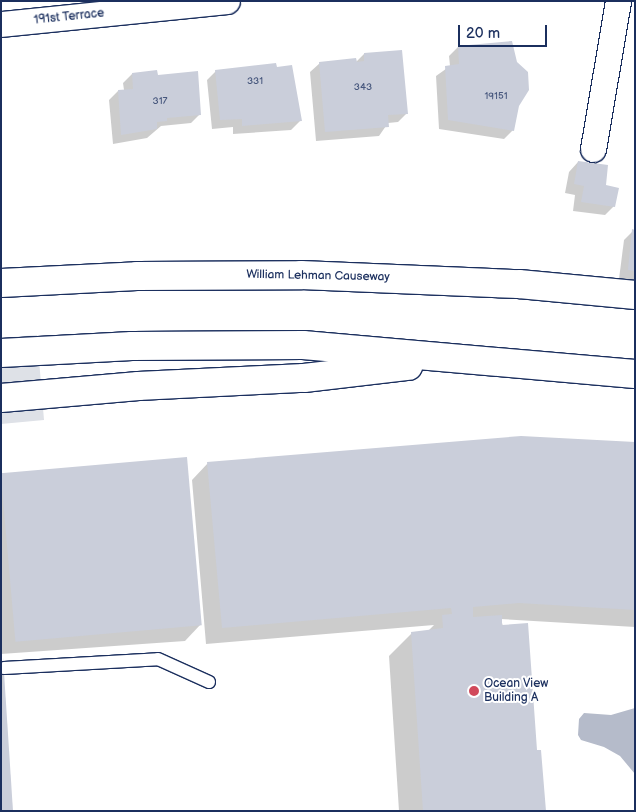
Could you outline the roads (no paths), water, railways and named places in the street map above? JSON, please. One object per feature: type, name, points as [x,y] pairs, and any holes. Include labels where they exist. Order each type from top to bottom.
[{"type":"highway","name":"William Lehman Causeway","points":[[1,283],[155,276],[301,275],[519,284],[635,295]]},
{"type":"highway","points":[[1,353],[132,346],[303,345],[635,374]]},
{"type":"highway","points":[[1,398],[138,386],[304,378],[469,359]]},
{"type":"street","name":"191st Terrace","points":[[1,24],[227,1]]},
{"type":"street","points":[[593,149],[618,1]]},
{"type":"lane","points":[[4,668],[158,659],[209,682]]},
{"type":"water","points":[[635,708],[635,774],[620,756],[604,747],[581,740],[578,735],[579,719],[584,713],[611,715]]},
{"type":"place","name":"Ocean View Building A","points":[[474,691]]}]
